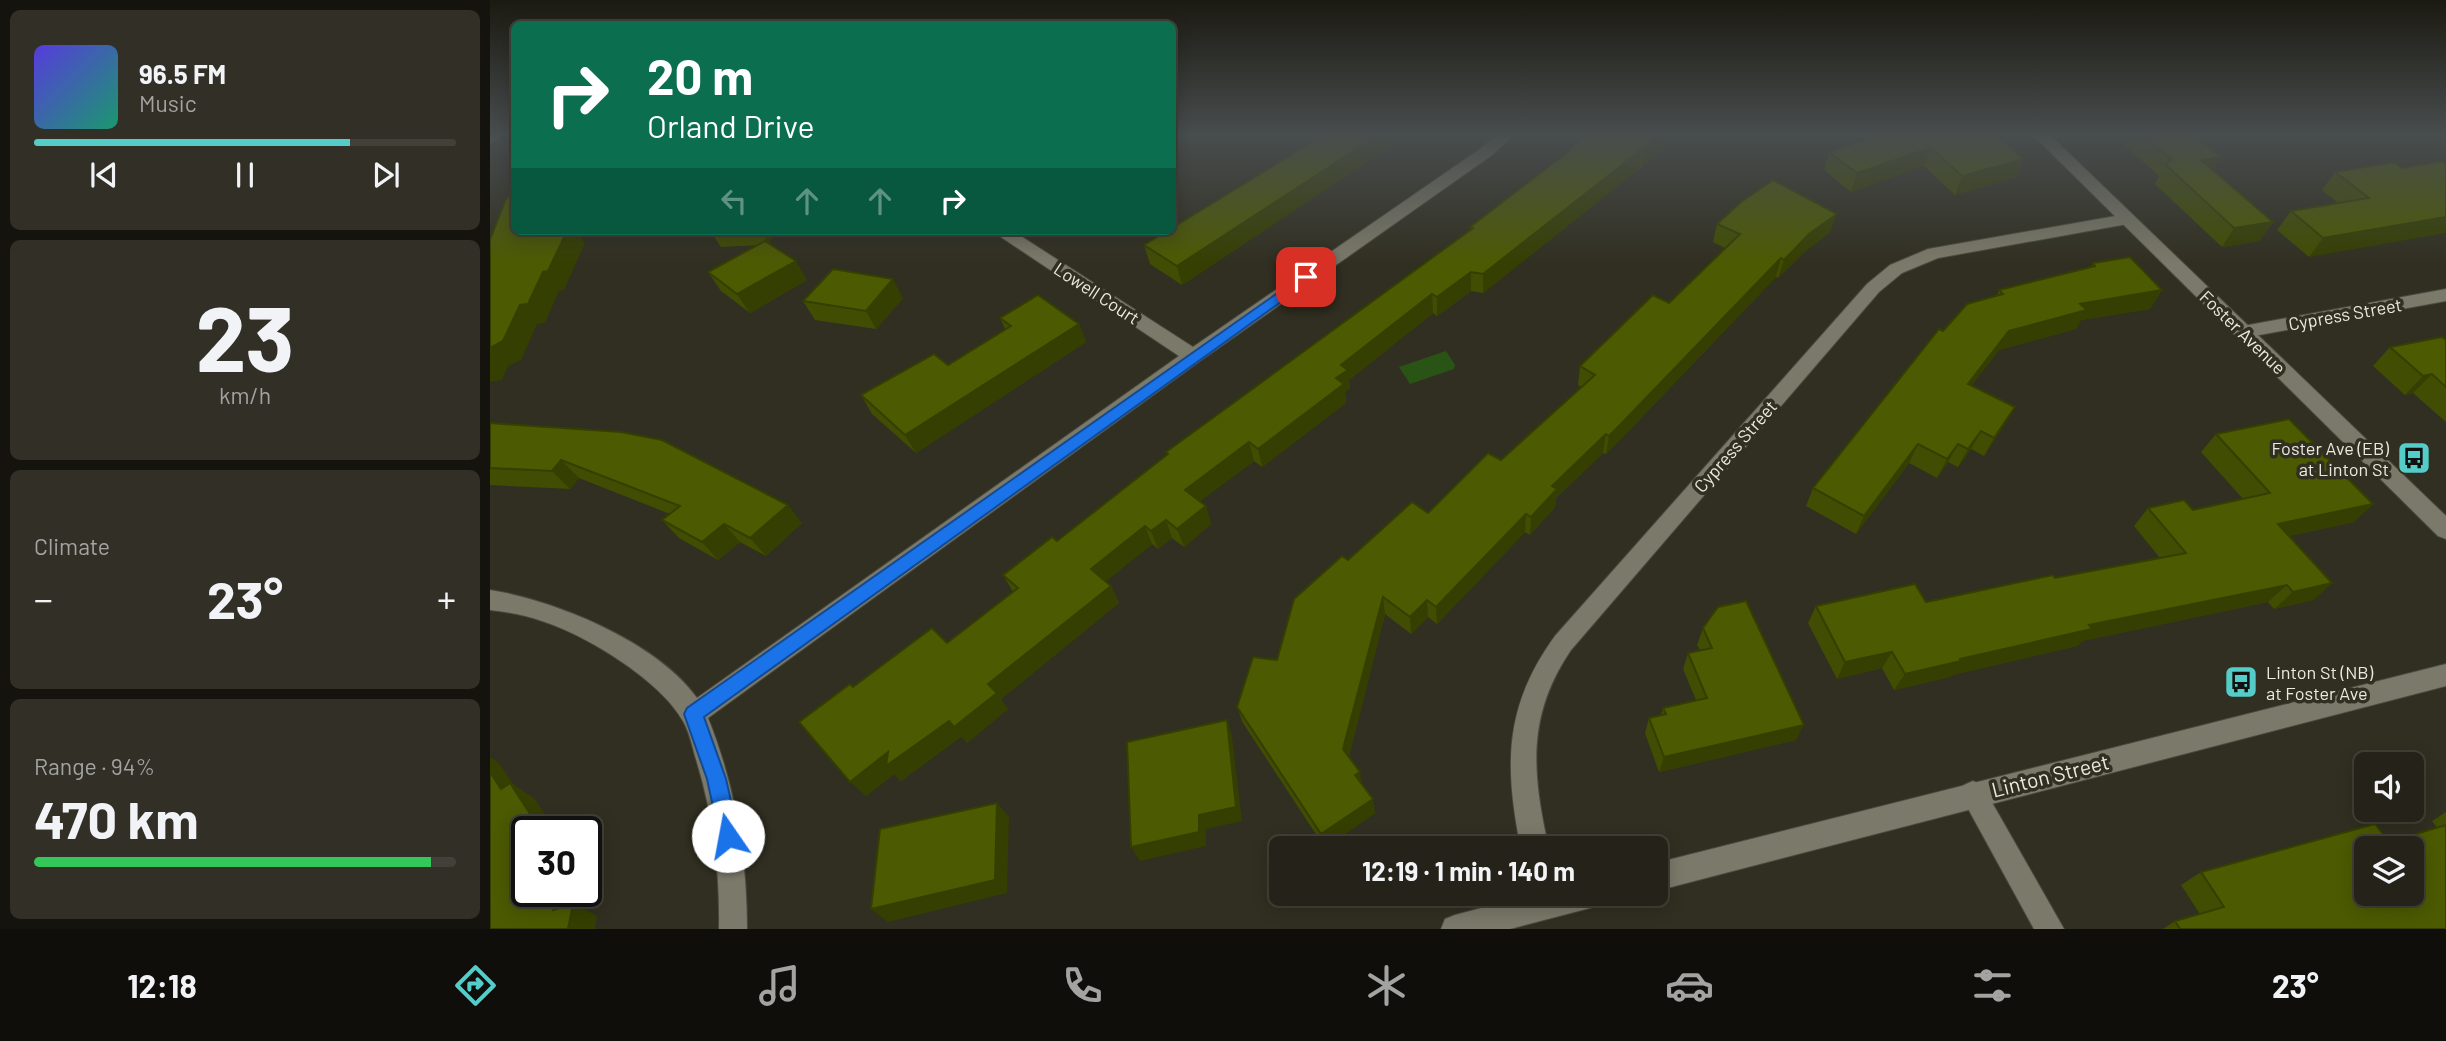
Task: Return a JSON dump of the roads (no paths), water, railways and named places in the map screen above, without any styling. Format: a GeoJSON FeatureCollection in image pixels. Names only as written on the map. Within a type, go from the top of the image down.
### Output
{"type":"FeatureCollection","features":[{"type":"Feature","properties":{"kind":"street"},"geometry":{"type":"LineString","coordinates":[[694,714],[1193,356],[1450,177]]}},
{"type":"Feature","properties":{"kind":"street","name":"Foster Avenue"},"geometry":{"type":"LineString","coordinates":[[2084,177],[2446,530]]}},
{"type":"Feature","properties":{"kind":"street","name":"Cypress Street"},"geometry":{"type":"LineString","coordinates":[[1533,836],[1526,791],[1525,750],[1528,716],[1541,676],[1563,643],[1873,288],[1896,269],[1934,253],[2127,219]]}},
{"type":"Feature","properties":{"kind":"street","name":"Lowell Court"},"geometry":{"type":"LineString","coordinates":[[1007,235],[1193,356]]}},
{"type":"Feature","properties":{"kind":"street","name":"Cypress Street"},"geometry":{"type":"LineString","coordinates":[[2243,332],[2446,295]]}},
{"type":"Feature","properties":{"kind":"street"},"geometry":{"type":"LineString","coordinates":[[490,600],[552,614],[592,632],[666,683],[694,714],[716,779],[728,836],[734,904],[733,929]]}},
{"type":"Feature","properties":{"kind":"street","name":"Linton Street"},"geometry":{"type":"LineString","coordinates":[[1668,874],[2446,675]]}},
{"type":"Feature","properties":{"kind":"street"},"geometry":{"type":"LineString","coordinates":[[1973,794],[2050,929]]}},
{"type":"Feature","properties":{"kind":"street"},"geometry":{"type":"LineString","coordinates":[[1455,929],[1529,906]]}},
{"type":"Feature","properties":{"kind":"place","name":"Foster Ave (EB) at Linton St"},"geometry":{"type":"Point","coordinates":[2414,458]}},
{"type":"Feature","properties":{"kind":"place","name":"Linton St (NB) at Foster Ave"},"geometry":{"type":"Point","coordinates":[2241,682]}}]}
